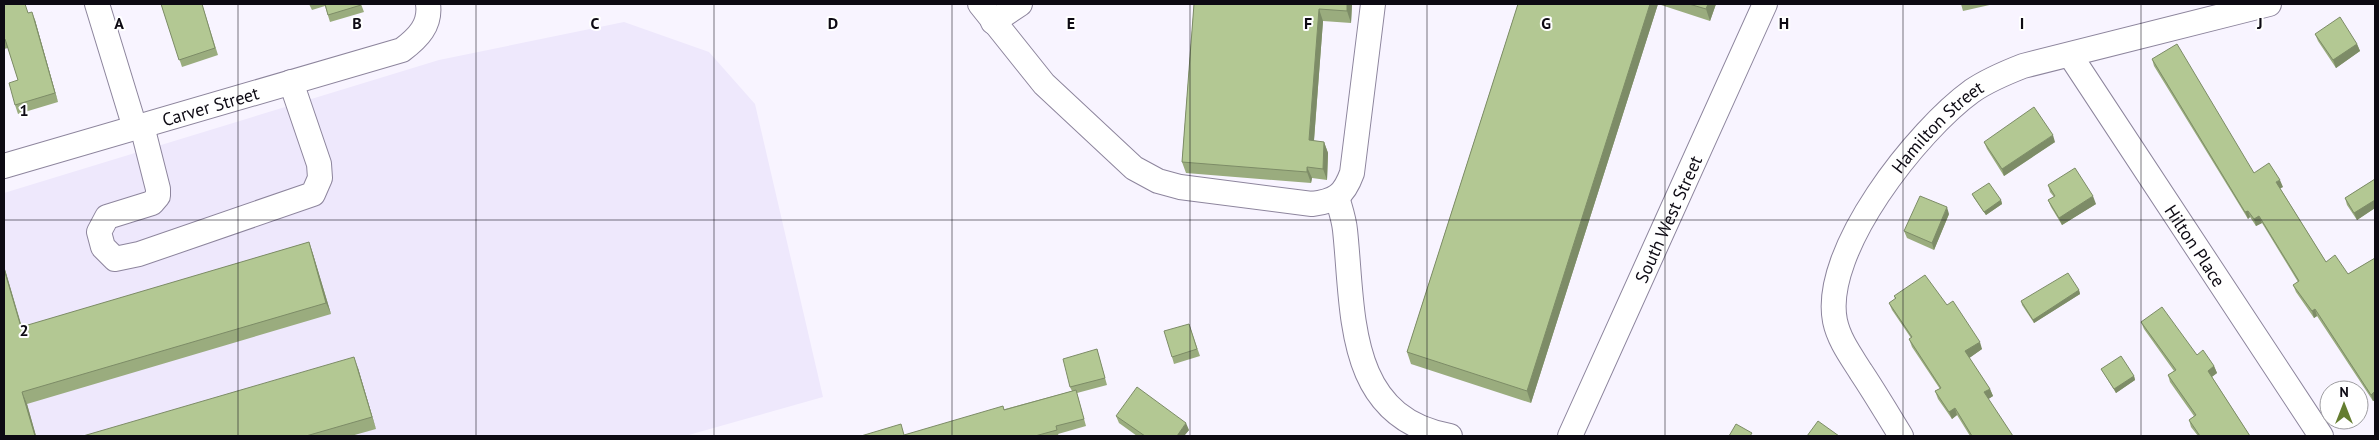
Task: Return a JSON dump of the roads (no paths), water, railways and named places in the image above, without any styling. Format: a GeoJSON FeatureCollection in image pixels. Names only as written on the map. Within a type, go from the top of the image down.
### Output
{"type":"FeatureCollection","features":[{"type":"Feature","properties":{"kind":"street"},"geometry":{"type":"LineString","coordinates":[[97,4],[158,189],[158,196],[152,203],[107,217],[99,232],[103,247],[116,259],[139,254],[312,194],[320,178],[319,164],[291,82]]}},
{"type":"Feature","properties":{"kind":"street","name":"Carver Street"},"geometry":{"type":"LineString","coordinates":[[4,166],[402,50],[416,40],[425,27],[429,10],[428,4]]}},
{"type":"Feature","properties":{"kind":"street"},"geometry":{"type":"LineString","coordinates":[[1020,4],[987,13],[1044,84],[1134,168],[1158,181],[1180,187],[1312,204],[1327,202],[1337,197],[1346,188],[1352,173],[1373,4]]}},
{"type":"Feature","properties":{"kind":"street","name":"South West Street"},"geometry":{"type":"LineString","coordinates":[[1570,436],[1765,4]]}},
{"type":"Feature","properties":{"kind":"street","name":"Hamilton Street"},"geometry":{"type":"LineString","coordinates":[[1902,436],[1842,340],[1835,321],[1834,301],[1838,275],[1846,250],[1861,221],[1907,156],[1940,117],[1972,91],[1991,79],[2023,66],[2269,4]]}},
{"type":"Feature","properties":{"kind":"street","name":"Hilton Place"},"geometry":{"type":"LineString","coordinates":[[2070,54],[2321,436]]}},
{"type":"Feature","properties":{"kind":"street"},"geometry":{"type":"LineString","coordinates":[[1337,197],[1345,228],[1349,293],[1356,335],[1375,391],[1394,412],[1411,424],[1433,433],[1450,436]]}}]}
